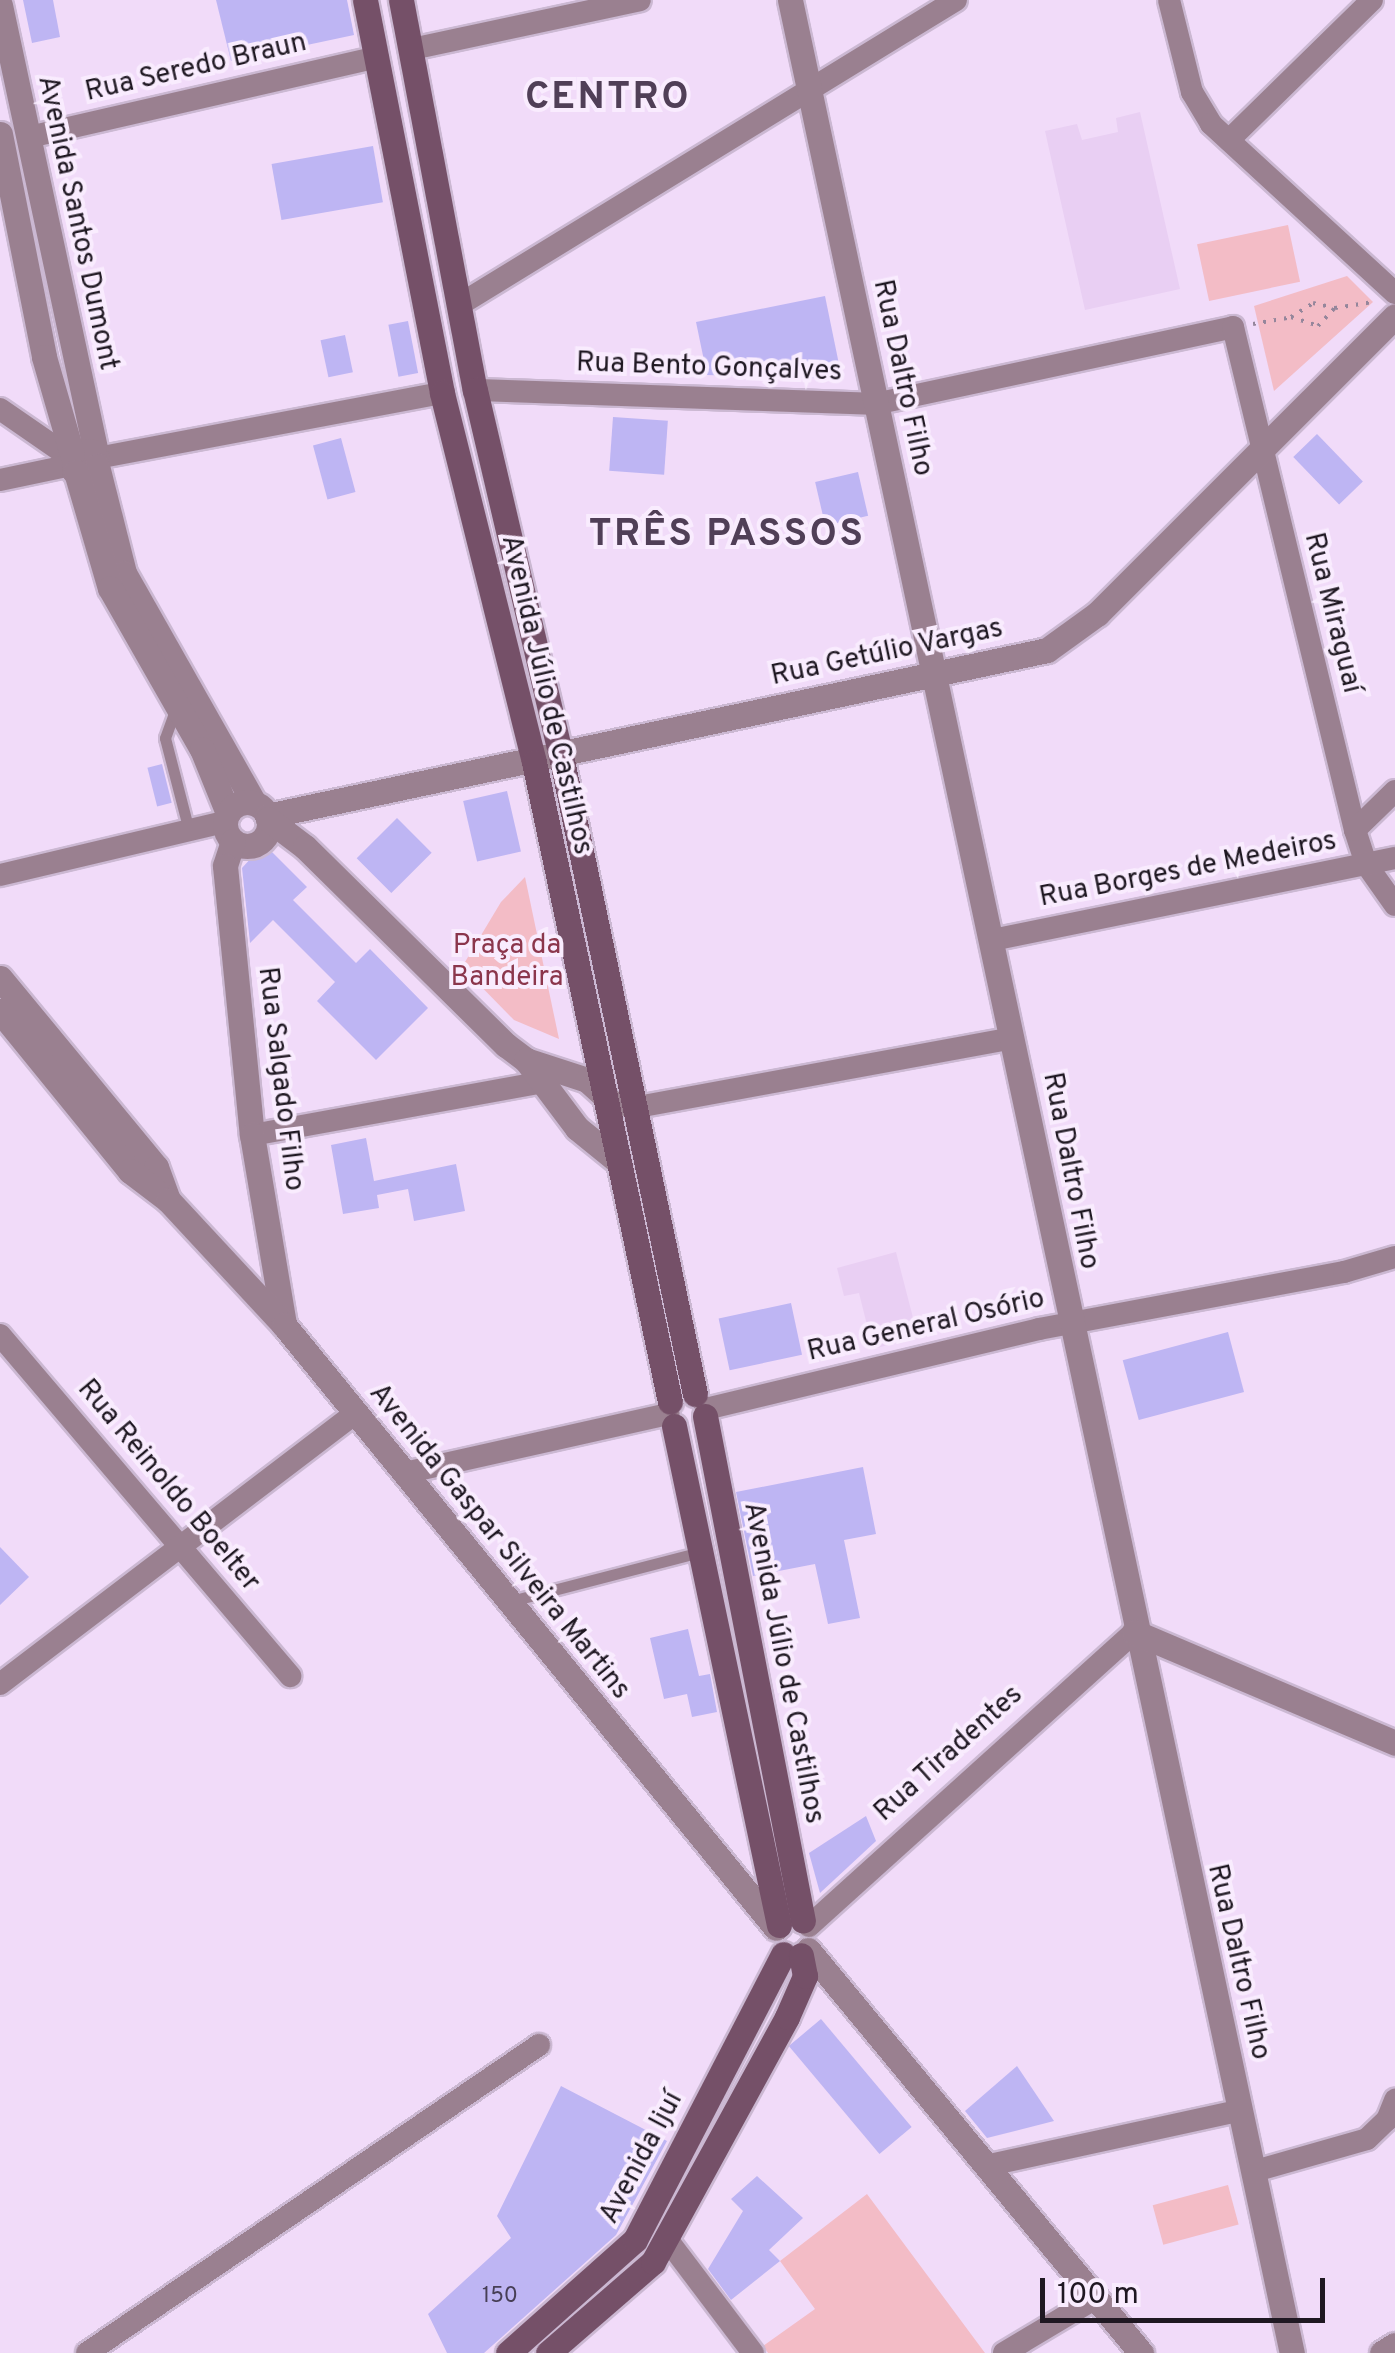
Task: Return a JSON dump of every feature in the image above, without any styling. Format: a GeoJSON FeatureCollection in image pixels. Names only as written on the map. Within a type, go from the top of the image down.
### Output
{"type":"FeatureCollection","features":[{"type":"Feature","properties":{"kind":"main road","name":"Avenida Júlio de Castilhos"},"geometry":{"type":"LineString","coordinates":[[365,0],[442,393],[534,762],[614,1158],[686,1410],[730,1546],[794,1937]]}},
{"type":"Feature","properties":{"kind":"main road","name":"Avenida Júlio de Castilhos"},"geometry":{"type":"LineString","coordinates":[[401,0],[475,390],[561,756],[632,1108],[686,1410],[701,1552],[794,1937]]}},
{"type":"Feature","properties":{"kind":"main road"},"geometry":{"type":"LineString","coordinates":[[377,58],[412,49]]}},
{"type":"Feature","properties":{"kind":"main road"},"geometry":{"type":"LineString","coordinates":[[442,393],[475,390]]}},
{"type":"Feature","properties":{"kind":"main road"},"geometry":{"type":"LineString","coordinates":[[701,1552],[730,1546]]}},
{"type":"Feature","properties":{"kind":"main road","name":"Avenida Ijuí"},"geometry":{"type":"LineString","coordinates":[[508,2353],[610,2284],[653,2262],[803,1982],[794,1937]]}},
{"type":"Feature","properties":{"kind":"main road","name":"Avenida Ijuí"},"geometry":{"type":"LineString","coordinates":[[548,2353],[610,2284],[794,1937]]}},
{"type":"Feature","properties":{"kind":"street"},"geometry":{"type":"LineString","coordinates":[[412,49],[640,0]]}},
{"type":"Feature","properties":{"kind":"street","name":"Rua Daltro Filho"},"geometry":{"type":"LineString","coordinates":[[790,0],[875,404],[937,670],[1134,1632],[1255,2170],[1292,2353]]}},
{"type":"Feature","properties":{"kind":"street"},"geometry":{"type":"LineString","coordinates":[[459,305],[810,85],[956,0]]}},
{"type":"Feature","properties":{"kind":"street"},"geometry":{"type":"LineString","coordinates":[[1169,0],[1192,92],[1228,140],[1391,303]]}},
{"type":"Feature","properties":{"kind":"street"},"geometry":{"type":"LineString","coordinates":[[1228,140],[1372,0]]}},
{"type":"Feature","properties":{"kind":"street","name":"Avenida Santos Dumont"},"geometry":{"type":"LineString","coordinates":[[0,5],[29,137],[83,461],[110,588],[177,705],[229,825]]}},
{"type":"Feature","properties":{"kind":"street","name":"Rua Seredo Braun"},"geometry":{"type":"LineString","coordinates":[[29,137],[377,58]]}},
{"type":"Feature","properties":{"kind":"street","name":"Avenida Santos Dumont"},"geometry":{"type":"LineString","coordinates":[[0,134],[44,358],[124,573],[263,813],[305,847],[532,1072],[560,1068],[632,1108]]}},
{"type":"Feature","properties":{"kind":"street","name":"Rua Getúlio Vargas"},"geometry":{"type":"LineString","coordinates":[[263,813],[534,762],[937,670],[1047,650],[1072,636],[1260,451],[1391,303]]}},
{"type":"Feature","properties":{"kind":"street","name":"Rua Bento Gonçalves"},"geometry":{"type":"LineString","coordinates":[[475,390],[875,404],[1233,327]]}},
{"type":"Feature","properties":{"kind":"street","name":"Rua Miraguaí"},"geometry":{"type":"LineString","coordinates":[[1233,327],[1260,451],[1356,830],[1366,864],[1395,905]]}},
{"type":"Feature","properties":{"kind":"street"},"geometry":{"type":"LineString","coordinates":[[0,480],[442,393]]}},
{"type":"Feature","properties":{"kind":"street"},"geometry":{"type":"LineString","coordinates":[[0,409],[83,461]]}},
{"type":"Feature","properties":{"kind":"street"},"geometry":{"type":"LineString","coordinates":[[1356,830],[1395,790]]}},
{"type":"Feature","properties":{"kind":"street"},"geometry":{"type":"LineString","coordinates":[[0,876],[229,825],[263,813],[258,842],[229,825]]}},
{"type":"Feature","properties":{"kind":"street","name":"Rua Salgado Filho"},"geometry":{"type":"LineString","coordinates":[[229,825],[225,866],[252,1135],[284,1325]]}},
{"type":"Feature","properties":{"kind":"street","name":"Rua Borges de Medeiros"},"geometry":{"type":"LineString","coordinates":[[992,940],[1395,858]]}},
{"type":"Feature","properties":{"kind":"street","name":"Avenida Gaspar Silveira Martins"},"geometry":{"type":"LineString","coordinates":[[0,978],[156,1167],[168,1200]]}},
{"type":"Feature","properties":{"kind":"street","name":"Avenida Gaspar Silveira Martins"},"geometry":{"type":"LineString","coordinates":[[0,1011],[130,1171],[168,1200],[284,1325],[509,1601],[1142,2353]]}},
{"type":"Feature","properties":{"kind":"street"},"geometry":{"type":"LineString","coordinates":[[632,1108],[1013,1038]]}},
{"type":"Feature","properties":{"kind":"street"},"geometry":{"type":"LineString","coordinates":[[252,1135],[532,1072],[614,1158]]}},
{"type":"Feature","properties":{"kind":"street","name":"Rua General Osório"},"geometry":{"type":"LineString","coordinates":[[404,1473],[1070,1323],[1344,1272],[1395,1257]]}},
{"type":"Feature","properties":{"kind":"street","name":"Rua Reinoldo Boelter"},"geometry":{"type":"LineString","coordinates":[[0,1335],[290,1676]]}},
{"type":"Feature","properties":{"kind":"street"},"geometry":{"type":"LineString","coordinates":[[0,1684],[354,1414]]}},
{"type":"Feature","properties":{"kind":"street"},"geometry":{"type":"LineString","coordinates":[[1134,1632],[1395,1744]]}},
{"type":"Feature","properties":{"kind":"street","name":"Rua Tiradentes"},"geometry":{"type":"LineString","coordinates":[[794,1937],[1134,1632]]}},
{"type":"Feature","properties":{"kind":"street"},"geometry":{"type":"LineString","coordinates":[[87,2353],[539,2044]]}},
{"type":"Feature","properties":{"kind":"street"},"geometry":{"type":"LineString","coordinates":[[1255,2170],[1366,2140],[1387,2120],[1395,2100]]}},
{"type":"Feature","properties":{"kind":"street"},"geometry":{"type":"LineString","coordinates":[[985,2166],[1240,2110]]}},
{"type":"Feature","properties":{"kind":"street"},"geometry":{"type":"LineString","coordinates":[[666,2238],[754,2353]]}},
{"type":"Feature","properties":{"kind":"street"},"geometry":{"type":"LineString","coordinates":[[1004,2353],[1096,2298]]}},
{"type":"Feature","properties":{"kind":"street"},"geometry":{"type":"LineString","coordinates":[[1382,2353],[1395,2345]]}},
{"type":"Feature","properties":{"kind":"lane"},"geometry":{"type":"LineString","coordinates":[[177,705],[165,738],[189,831]]}},
{"type":"Feature","properties":{"kind":"lane"},"geometry":{"type":"LineString","coordinates":[[509,1601],[701,1552]]}},
{"type":"Feature","properties":{"kind":"path"},"geometry":{"type":"LineString","coordinates":[[1233,327],[1291,317],[1313,303],[1336,308],[1391,303]]}},
{"type":"Feature","properties":{"kind":"path"},"geometry":{"type":"LineString","coordinates":[[1291,317],[1318,326],[1336,308]]}},
{"type":"Feature","properties":{"kind":"shaded area"},"geometry":{"type":"Polygon","coordinates":[[[1140,112],[1180,289],[1085,310],[1045,131],[1077,124],[1082,140],[1118,132],[1116,118],[1140,112]]]}},
{"type":"Feature","properties":{"kind":"shaded area"},"geometry":{"type":"Polygon","coordinates":[[[896,1252],[918,1337],[873,1349],[859,1293],[844,1296],[837,1268],[896,1252]]]}},
{"type":"Feature","properties":{"kind":"green space"},"geometry":{"type":"Polygon","coordinates":[[[1288,225],[1300,282],[1209,301],[1197,244],[1288,225]]]}},
{"type":"Feature","properties":{"kind":"green space"},"geometry":{"type":"Polygon","coordinates":[[[1347,276],[1373,302],[1274,391],[1254,306],[1347,276]]]}},
{"type":"Feature","properties":{"kind":"green space","name":"Praça da Bandeira"},"geometry":{"type":"Polygon","coordinates":[[[525,877],[559,1039],[514,1020],[462,967],[501,902],[525,877]]]}},
{"type":"Feature","properties":{"kind":"green space"},"geometry":{"type":"Polygon","coordinates":[[[1228,2185],[1239,2225],[1163,2245],[1153,2205],[1228,2185]]]}},
{"type":"Feature","properties":{"kind":"green space"},"geometry":{"type":"Polygon","coordinates":[[[867,2194],[985,2353],[768,2353],[763,2346],[815,2309],[780,2261],[867,2194]]]}},
{"type":"Feature","properties":{"kind":"building"},"geometry":{"type":"Polygon","coordinates":[[[23,0],[53,0],[60,37],[32,43],[23,0]]]}},
{"type":"Feature","properties":{"kind":"building"},"geometry":{"type":"Polygon","coordinates":[[[216,0],[347,0],[354,35],[231,61],[216,0]]]}},
{"type":"Feature","properties":{"kind":"building"},"geometry":{"type":"Polygon","coordinates":[[[373,146],[383,202],[281,220],[272,164],[373,146]]]}},
{"type":"Feature","properties":{"kind":"building"},"geometry":{"type":"Polygon","coordinates":[[[825,296],[842,379],[707,375],[696,322],[825,296]]]}},
{"type":"Feature","properties":{"kind":"building"},"geometry":{"type":"Polygon","coordinates":[[[408,321],[418,373],[398,377],[388,325],[408,321]]]}},
{"type":"Feature","properties":{"kind":"building"},"geometry":{"type":"Polygon","coordinates":[[[345,335],[353,372],[328,377],[321,340],[345,335]]]}},
{"type":"Feature","properties":{"kind":"building"},"geometry":{"type":"Polygon","coordinates":[[[613,417],[668,421],[664,475],[609,471],[613,417]]]}},
{"type":"Feature","properties":{"kind":"building"},"geometry":{"type":"Polygon","coordinates":[[[1317,434],[1363,481],[1339,504],[1293,457],[1317,434]]]}},
{"type":"Feature","properties":{"kind":"building"},"geometry":{"type":"Polygon","coordinates":[[[341,438],[355,492],[327,500],[313,446],[341,438]]]}},
{"type":"Feature","properties":{"kind":"building"},"geometry":{"type":"Polygon","coordinates":[[[858,472],[868,516],[825,526],[815,482],[858,472]]]}},
{"type":"Feature","properties":{"kind":"building"},"geometry":{"type":"Polygon","coordinates":[[[162,764],[172,803],[157,806],[147,768],[162,764]]]}},
{"type":"Feature","properties":{"kind":"building"},"geometry":{"type":"Polygon","coordinates":[[[507,791],[521,851],[477,862],[463,801],[507,791]]]}},
{"type":"Feature","properties":{"kind":"building"},"geometry":{"type":"Polygon","coordinates":[[[397,818],[432,853],[391,893],[357,858],[397,818]]]}},
{"type":"Feature","properties":{"kind":"building"},"geometry":{"type":"Polygon","coordinates":[[[264,844],[307,887],[293,900],[356,963],[370,949],[428,1008],[376,1060],[317,1001],[335,982],[273,920],[250,943],[242,868],[264,844]]]}},
{"type":"Feature","properties":{"kind":"building"},"geometry":{"type":"Polygon","coordinates":[[[366,1138],[374,1181],[456,1164],[465,1211],[414,1221],[408,1189],[377,1195],[379,1208],[343,1214],[331,1145],[366,1138]]]}},
{"type":"Feature","properties":{"kind":"building"},"geometry":{"type":"Polygon","coordinates":[[[791,1303],[802,1355],[730,1370],[719,1318],[791,1303]]]}},
{"type":"Feature","properties":{"kind":"building"},"geometry":{"type":"Polygon","coordinates":[[[1228,1332],[1244,1392],[1139,1420],[1123,1360],[1228,1332]]]}},
{"type":"Feature","properties":{"kind":"building"},"geometry":{"type":"Polygon","coordinates":[[[863,1467],[876,1534],[844,1540],[860,1618],[828,1624],[815,1564],[753,1576],[736,1492],[863,1467]]]}},
{"type":"Feature","properties":{"kind":"building"},"geometry":{"type":"Polygon","coordinates":[[[0,1547],[29,1577],[0,1605],[0,1547]]]}},
{"type":"Feature","properties":{"kind":"building"},"geometry":{"type":"Polygon","coordinates":[[[688,1629],[699,1676],[710,1674],[717,1712],[692,1717],[687,1694],[664,1699],[650,1638],[688,1629]]]}},
{"type":"Feature","properties":{"kind":"building"},"geometry":{"type":"Polygon","coordinates":[[[866,1816],[876,1841],[820,1893],[809,1853],[866,1816]]]}},
{"type":"Feature","properties":{"kind":"building"},"geometry":{"type":"Polygon","coordinates":[[[821,2019],[912,2127],[879,2154],[789,2046],[821,2019]]]}},
{"type":"Feature","properties":{"kind":"building"},"geometry":{"type":"Polygon","coordinates":[[[1017,2066],[1054,2121],[987,2138],[965,2111],[1017,2066]]]}},
{"type":"Feature","properties":{"kind":"building"},"geometry":{"type":"Polygon","coordinates":[[[561,2086],[667,2141],[616,2235],[484,2353],[447,2353],[428,2314],[511,2238],[497,2216],[561,2086]]]}},
{"type":"Feature","properties":{"kind":"building"},"geometry":{"type":"Polygon","coordinates":[[[757,2176],[803,2218],[769,2250],[780,2261],[731,2300],[708,2269],[743,2211],[731,2199],[757,2176]]]}},
{"type":"Feature","properties":{"kind":"district","name":"CENTRO"},"geometry":{"type":"Point","coordinates":[608,99]}},
{"type":"Feature","properties":{"kind":"district","name":"TRÊS PASSOS"},"geometry":{"type":"Point","coordinates":[727,536]}}]}
